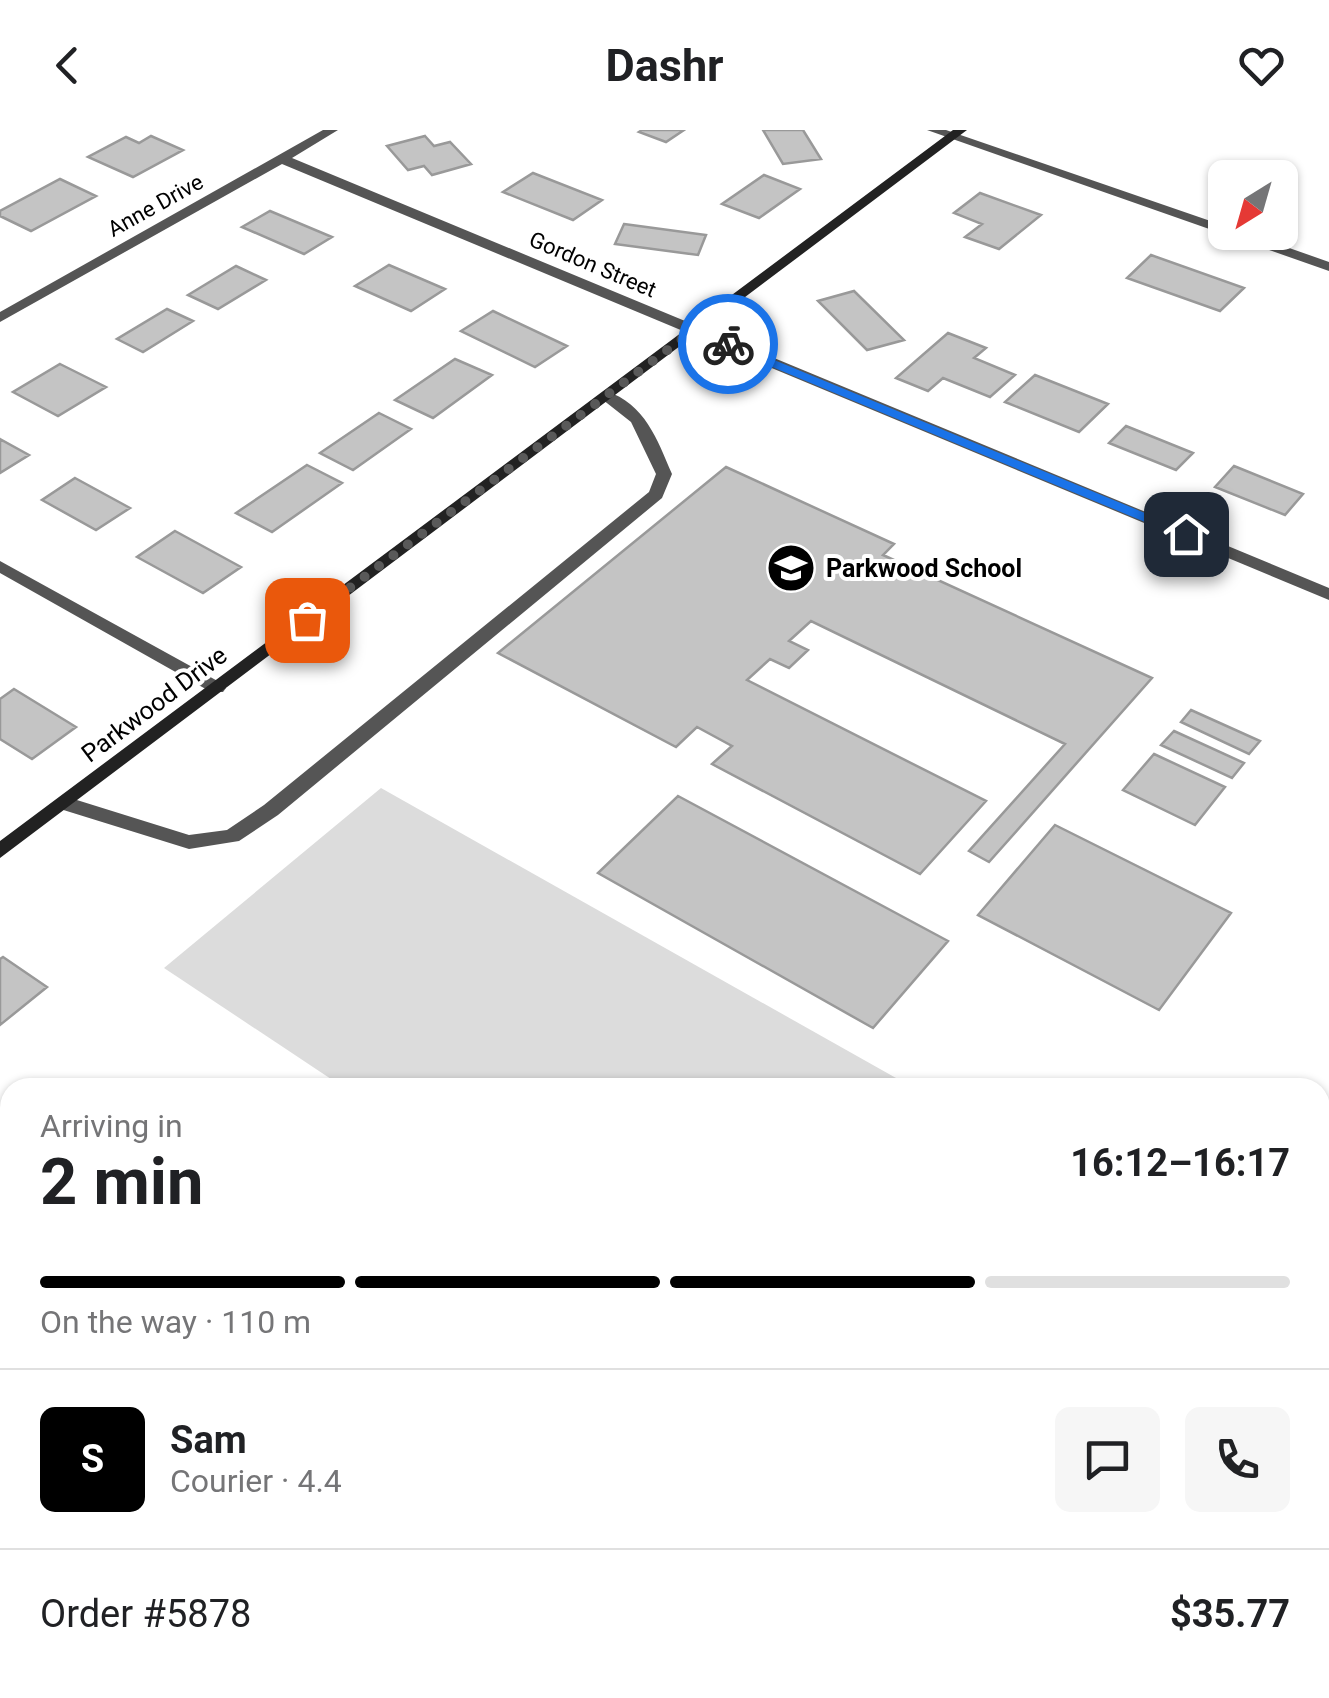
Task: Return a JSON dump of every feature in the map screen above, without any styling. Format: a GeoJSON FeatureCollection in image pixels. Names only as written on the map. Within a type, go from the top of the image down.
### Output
{"type":"FeatureCollection","features":[{"type":"Feature","properties":{"kind":"street","name":"Anne Drive"},"geometry":{"type":"LineString","coordinates":[[0,318],[332,130]]}},
{"type":"Feature","properties":{"kind":"street"},"geometry":{"type":"LineString","coordinates":[[932,130],[957,133],[1208,225]]}},
{"type":"Feature","properties":{"kind":"street","name":"Parkwood Drive"},"geometry":{"type":"LineString","coordinates":[[0,851],[957,133]]}},
{"type":"Feature","properties":{"kind":"street","name":"Gordon Street"},"geometry":{"type":"LineString","coordinates":[[283,159],[1329,594]]}},
{"type":"Feature","properties":{"kind":"street"},"geometry":{"type":"LineString","coordinates":[[1279,250],[1329,267]]}},
{"type":"Feature","properties":{"kind":"street"},"geometry":{"type":"LineString","coordinates":[[64,803],[189,842],[232,836],[271,810],[656,494],[664,474],[641,422],[629,406],[606,396]]}},
{"type":"Feature","properties":{"kind":"street"},"geometry":{"type":"LineString","coordinates":[[0,566],[217,688]]}},
{"type":"Feature","properties":{"kind":"shaded area"},"geometry":{"type":"Polygon","coordinates":[[[381,788],[896,1078],[329,1078],[164,968],[381,788]]]}},
{"type":"Feature","properties":{"kind":"building"},"geometry":{"type":"Polygon","coordinates":[[[684,130],[666,142],[639,132],[684,130]]]}},
{"type":"Feature","properties":{"kind":"building"},"geometry":{"type":"Polygon","coordinates":[[[763,130],[803,130],[821,159],[783,164],[763,130]]]}},
{"type":"Feature","properties":{"kind":"building"},"geometry":{"type":"Polygon","coordinates":[[[151,136],[183,150],[133,177],[88,157],[126,137],[139,143],[151,136]]]}},
{"type":"Feature","properties":{"kind":"building"},"geometry":{"type":"Polygon","coordinates":[[[425,136],[434,146],[450,142],[471,164],[432,175],[424,166],[408,170],[387,146],[425,136]]]}},
{"type":"Feature","properties":{"kind":"building"},"geometry":{"type":"Polygon","coordinates":[[[533,173],[602,200],[573,220],[503,192],[533,173]]]}},
{"type":"Feature","properties":{"kind":"building"},"geometry":{"type":"Polygon","coordinates":[[[764,175],[800,189],[759,218],[722,204],[764,175]]]}},
{"type":"Feature","properties":{"kind":"building"},"geometry":{"type":"Polygon","coordinates":[[[60,179],[96,196],[31,231],[0,216],[0,211],[60,179]]]}},
{"type":"Feature","properties":{"kind":"building"},"geometry":{"type":"Polygon","coordinates":[[[980,193],[1041,215],[999,249],[965,237],[982,224],[954,213],[980,193]]]}},
{"type":"Feature","properties":{"kind":"building"},"geometry":{"type":"Polygon","coordinates":[[[270,211],[332,237],[304,254],[242,227],[270,211]]]}},
{"type":"Feature","properties":{"kind":"building"},"geometry":{"type":"Polygon","coordinates":[[[624,224],[706,235],[698,255],[615,244],[624,224]]]}},
{"type":"Feature","properties":{"kind":"building"},"geometry":{"type":"Polygon","coordinates":[[[1151,255],[1244,288],[1220,311],[1127,278],[1151,255]]]}},
{"type":"Feature","properties":{"kind":"building"},"geometry":{"type":"Polygon","coordinates":[[[389,265],[445,289],[411,311],[355,286],[389,265]]]}},
{"type":"Feature","properties":{"kind":"building"},"geometry":{"type":"Polygon","coordinates":[[[236,266],[266,280],[218,309],[188,295],[236,266]]]}},
{"type":"Feature","properties":{"kind":"building"},"geometry":{"type":"Polygon","coordinates":[[[854,291],[904,340],[867,350],[818,301],[854,291]]]}},
{"type":"Feature","properties":{"kind":"building"},"geometry":{"type":"Polygon","coordinates":[[[167,309],[193,321],[143,352],[117,339],[167,309]]]}},
{"type":"Feature","properties":{"kind":"building"},"geometry":{"type":"Polygon","coordinates":[[[493,311],[567,346],[535,367],[461,331],[493,311]]]}},
{"type":"Feature","properties":{"kind":"building"},"geometry":{"type":"Polygon","coordinates":[[[948,333],[986,348],[974,358],[1015,375],[990,397],[943,378],[928,391],[896,378],[948,333]]]}},
{"type":"Feature","properties":{"kind":"building"},"geometry":{"type":"Polygon","coordinates":[[[455,359],[492,375],[433,418],[395,400],[455,359]]]}},
{"type":"Feature","properties":{"kind":"building"},"geometry":{"type":"Polygon","coordinates":[[[60,364],[106,387],[58,416],[13,392],[60,364]]]}},
{"type":"Feature","properties":{"kind":"building"},"geometry":{"type":"Polygon","coordinates":[[[1035,375],[1108,404],[1079,432],[1005,402],[1035,375]]]}},
{"type":"Feature","properties":{"kind":"building"},"geometry":{"type":"Polygon","coordinates":[[[379,413],[411,429],[353,470],[320,453],[379,413]]]}},
{"type":"Feature","properties":{"kind":"building"},"geometry":{"type":"Polygon","coordinates":[[[1126,426],[1193,453],[1176,470],[1109,443],[1126,426]]]}},
{"type":"Feature","properties":{"kind":"building"},"geometry":{"type":"Polygon","coordinates":[[[0,439],[29,455],[0,473],[0,439]]]}},
{"type":"Feature","properties":{"kind":"building"},"geometry":{"type":"Polygon","coordinates":[[[307,465],[342,483],[272,532],[236,513],[307,465]]]}},
{"type":"Feature","properties":{"kind":"building"},"geometry":{"type":"Polygon","coordinates":[[[1234,466],[1303,494],[1285,515],[1215,487],[1234,466]]]}},
{"type":"Feature","properties":{"kind":"building"},"geometry":{"type":"Polygon","coordinates":[[[726,467],[894,544],[883,555],[1152,678],[989,862],[969,851],[1065,744],[811,621],[789,641],[808,650],[789,668],[770,659],[747,680],[986,801],[920,874],[712,764],[732,746],[697,727],[676,747],[498,653],[726,467]]]}},
{"type":"Feature","properties":{"kind":"building"},"geometry":{"type":"Polygon","coordinates":[[[75,478],[130,508],[96,530],[42,500],[75,478]]]}},
{"type":"Feature","properties":{"kind":"building"},"geometry":{"type":"Polygon","coordinates":[[[175,531],[241,567],[203,593],[137,557],[175,531]]]}},
{"type":"Feature","properties":{"kind":"building"},"geometry":{"type":"Polygon","coordinates":[[[14,689],[76,727],[32,759],[0,739],[0,699],[14,689]]]}},
{"type":"Feature","properties":{"kind":"building"},"geometry":{"type":"Polygon","coordinates":[[[1191,710],[1260,741],[1249,754],[1181,722],[1191,710]]]}},
{"type":"Feature","properties":{"kind":"building"},"geometry":{"type":"Polygon","coordinates":[[[1174,731],[1244,763],[1232,778],[1161,745],[1174,731]]]}},
{"type":"Feature","properties":{"kind":"building"},"geometry":{"type":"Polygon","coordinates":[[[1154,754],[1225,787],[1195,825],[1123,790],[1154,754]]]}},
{"type":"Feature","properties":{"kind":"building"},"geometry":{"type":"Polygon","coordinates":[[[678,796],[948,941],[873,1028],[598,873],[678,796]]]}},
{"type":"Feature","properties":{"kind":"building"},"geometry":{"type":"Polygon","coordinates":[[[1055,825],[1231,913],[1159,1010],[978,915],[1055,825]]]}},
{"type":"Feature","properties":{"kind":"building"},"geometry":{"type":"Polygon","coordinates":[[[3,957],[47,987],[0,1025],[0,959],[3,957]]]}},
{"type":"Feature","properties":{"kind":"way so far"},"geometry":{"type":"LineString","coordinates":[[307,620],[694,330],[728,344]]}},
{"type":"Feature","properties":{"kind":"place","name":"Parkwood School"},"geometry":{"type":"Point","coordinates":[791,568]}},
{"type":"Feature","properties":{"kind":"route"},"geometry":{"type":"LineString","coordinates":[[728,344],[1186,534]]}}]}
